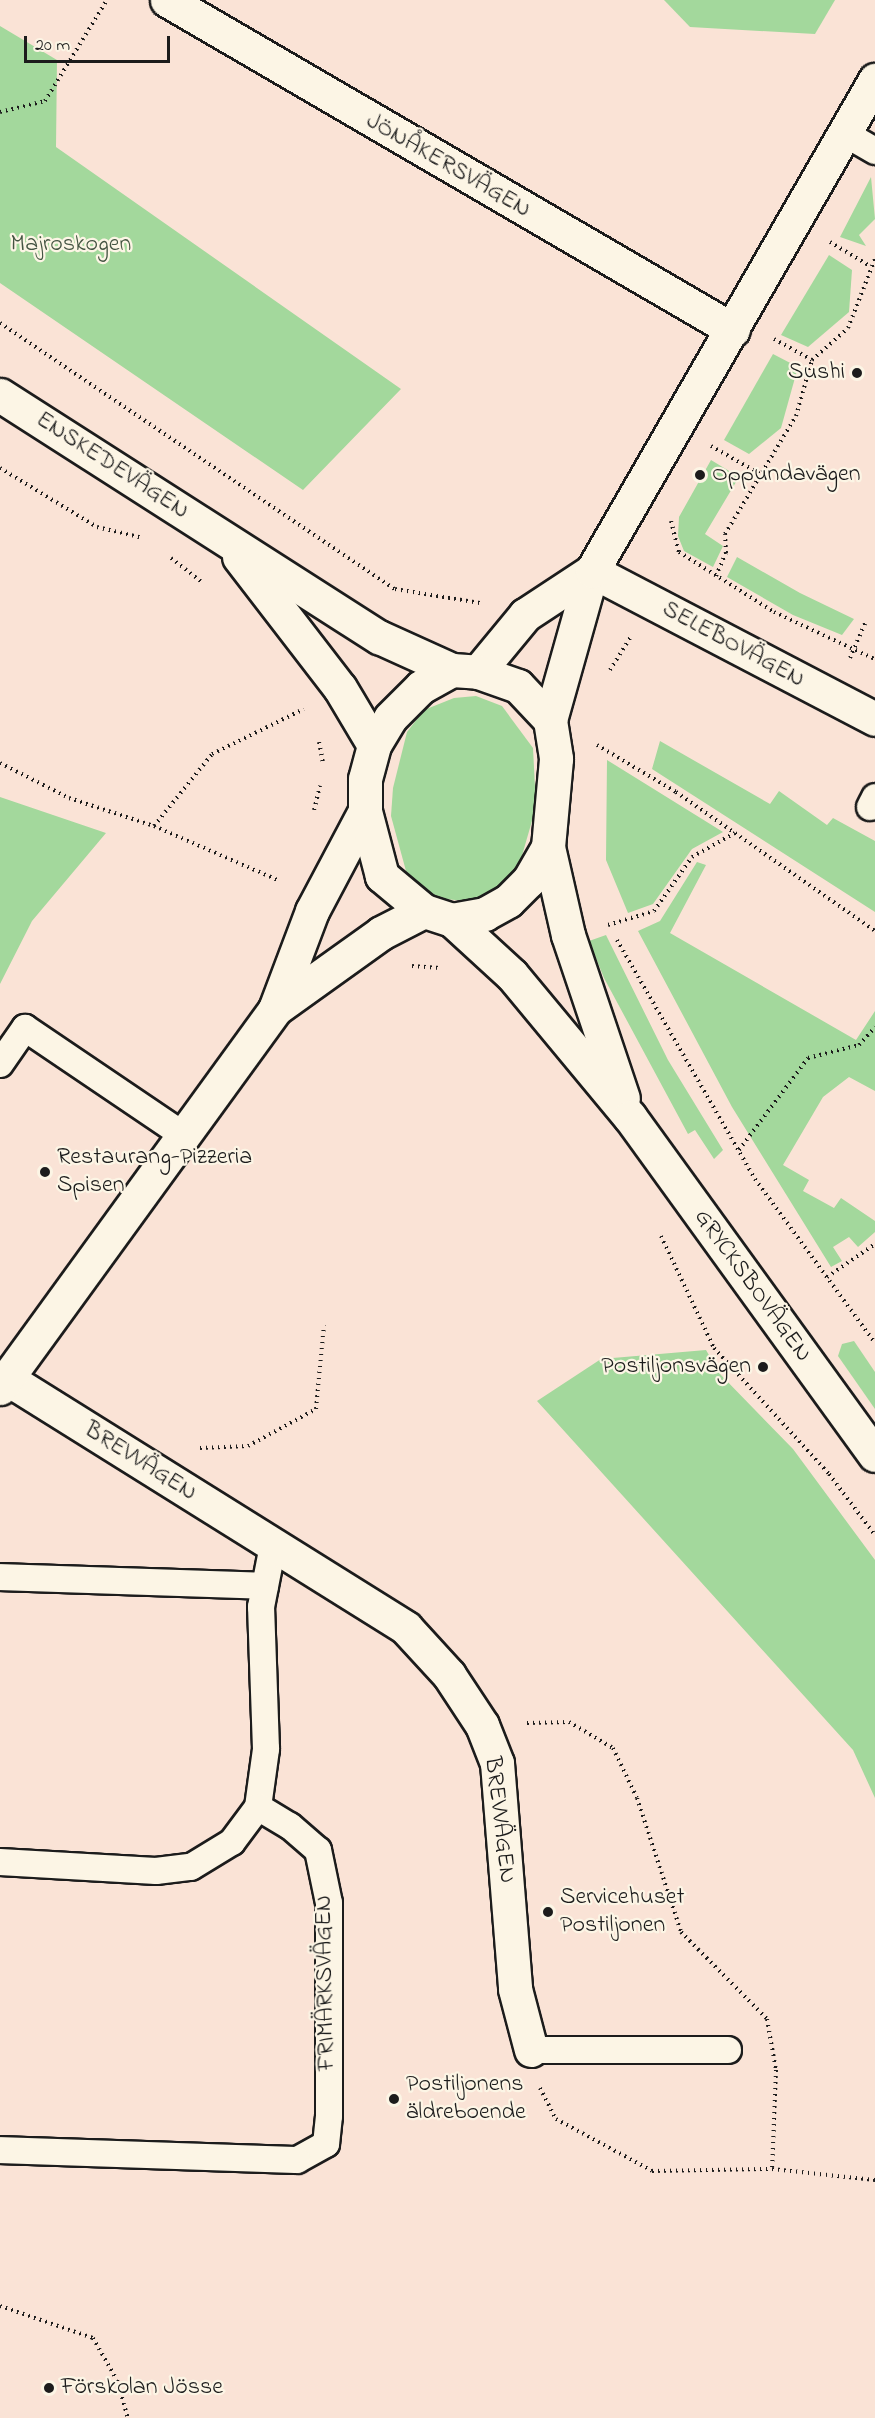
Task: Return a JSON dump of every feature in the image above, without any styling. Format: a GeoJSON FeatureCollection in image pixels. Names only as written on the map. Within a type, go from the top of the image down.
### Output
{"type":"FeatureCollection","features":[{"type":"Feature","properties":{"kind":"street","name":"JÖNÅKERSVÄGEN"},"geometry":{"type":"LineString","coordinates":[[167,0],[733,330]]}},
{"type":"Feature","properties":{"kind":"street"},"geometry":{"type":"LineString","coordinates":[[275,1009],[381,933],[438,916],[485,914],[508,901],[528,881],[548,847],[556,759],[550,720],[591,571],[733,330],[875,80]]}},
{"type":"Feature","properties":{"kind":"street","name":"ENSKEDEVÄGEN"},"geometry":{"type":"LineString","coordinates":[[0,395],[379,637],[465,671],[518,686],[550,720]]}},
{"type":"Feature","properties":{"kind":"street","name":"ENSKEDEVÄGEN"},"geometry":{"type":"LineString","coordinates":[[224,537],[340,688],[374,745]]}},
{"type":"Feature","properties":{"kind":"street"},"geometry":{"type":"LineString","coordinates":[[438,916],[382,876],[365,811],[365,779],[374,745],[390,718],[421,687],[465,671],[525,615],[591,571]]}},
{"type":"Feature","properties":{"kind":"street","name":"SELEBOVÄGEN"},"geometry":{"type":"LineString","coordinates":[[591,571],[875,719]]}},
{"type":"Feature","properties":{"kind":"street"},"geometry":{"type":"LineString","coordinates":[[4,1383],[180,1133],[275,1009],[312,911],[365,811]]}},
{"type":"Feature","properties":{"kind":"street","name":"GRYCKSBOVÄGEN"},"geometry":{"type":"LineString","coordinates":[[548,847],[568,935],[630,1117]]}},
{"type":"Feature","properties":{"kind":"street","name":"GRYCKSBOVÄGEN"},"geometry":{"type":"LineString","coordinates":[[438,916],[512,975],[630,1117],[875,1455]]}},
{"type":"Feature","properties":{"kind":"street","name":"BREVVÄGEN"},"geometry":{"type":"LineString","coordinates":[[4,1383],[137,1460],[406,1628],[449,1675],[482,1725],[497,1763],[515,1989],[531,2050]]}},
{"type":"Feature","properties":{"kind":"lane"},"geometry":{"type":"LineString","coordinates":[[844,134],[875,151]]}},
{"type":"Feature","properties":{"kind":"lane"},"geometry":{"type":"LineString","coordinates":[[0,1065],[26,1028],[180,1133]]}},
{"type":"Feature","properties":{"kind":"lane"},"geometry":{"type":"LineString","coordinates":[[0,1862],[156,1871],[191,1867],[232,1842],[258,1807],[266,1749],[261,1691],[265,1586],[273,1545]]}},
{"type":"Feature","properties":{"kind":"lane"},"geometry":{"type":"LineString","coordinates":[[0,1577],[265,1586]]}},
{"type":"Feature","properties":{"kind":"lane","name":"FRIMÄRKSVÄGEN"},"geometry":{"type":"LineString","coordinates":[[0,2150],[297,2160],[326,2144],[327,1893],[318,1850],[258,1807]]}},
{"type":"Feature","properties":{"kind":"lane"},"geometry":{"type":"LineString","coordinates":[[531,2050],[728,2050]]}},
{"type":"Feature","properties":{"kind":"path"},"geometry":{"type":"LineString","coordinates":[[0,112],[45,101],[107,0]]}},
{"type":"Feature","properties":{"kind":"path"},"geometry":{"type":"LineString","coordinates":[[823,251],[835,231]]}},
{"type":"Feature","properties":{"kind":"path"},"geometry":{"type":"LineString","coordinates":[[829,241],[870,266]]}},
{"type":"Feature","properties":{"kind":"path"},"geometry":{"type":"LineString","coordinates":[[716,576],[726,553],[725,534],[795,416],[812,360],[848,328],[870,266],[875,259]]}},
{"type":"Feature","properties":{"kind":"path"},"geometry":{"type":"LineString","coordinates":[[0,322],[395,589]]}},
{"type":"Feature","properties":{"kind":"path"},"geometry":{"type":"LineString","coordinates":[[768,348],[779,328]]}},
{"type":"Feature","properties":{"kind":"path"},"geometry":{"type":"LineString","coordinates":[[780,343],[812,360]]}},
{"type":"Feature","properties":{"kind":"path"},"geometry":{"type":"LineString","coordinates":[[706,456],[717,436]]}},
{"type":"Feature","properties":{"kind":"path"},"geometry":{"type":"LineString","coordinates":[[711,446],[760,474]]}},
{"type":"Feature","properties":{"kind":"path"},"geometry":{"type":"LineString","coordinates":[[0,468],[97,527],[147,540]]}},
{"type":"Feature","properties":{"kind":"path"},"geometry":{"type":"LineString","coordinates":[[675,512],[670,521],[679,552],[774,612],[875,659]]}},
{"type":"Feature","properties":{"kind":"path"},"geometry":{"type":"LineString","coordinates":[[163,552],[213,592]]}},
{"type":"Feature","properties":{"kind":"path"},"geometry":{"type":"LineString","coordinates":[[606,676],[637,627]]}},
{"type":"Feature","properties":{"kind":"path"},"geometry":{"type":"LineString","coordinates":[[154,826],[212,754],[305,708],[299,699]]}},
{"type":"Feature","properties":{"kind":"path"},"geometry":{"type":"LineString","coordinates":[[589,740],[735,833],[875,931]]}},
{"type":"Feature","properties":{"kind":"path"},"geometry":{"type":"LineString","coordinates":[[0,763],[69,798],[154,826],[283,882]]}},
{"type":"Feature","properties":{"kind":"path"},"geometry":{"type":"LineString","coordinates":[[608,925],[654,911],[692,857],[735,833]]}},
{"type":"Feature","properties":{"kind":"path"},"geometry":{"type":"LineString","coordinates":[[650,996],[739,1150],[875,1343]]}},
{"type":"Feature","properties":{"kind":"path"},"geometry":{"type":"LineString","coordinates":[[739,1150],[808,1058],[859,1045],[875,1027]]}},
{"type":"Feature","properties":{"kind":"path"},"geometry":{"type":"LineString","coordinates":[[657,1231],[714,1348],[830,1474],[875,1535]]}},
{"type":"Feature","properties":{"kind":"path"},"geometry":{"type":"LineString","coordinates":[[827,1277],[875,1244]]}},
{"type":"Feature","properties":{"kind":"path"},"geometry":{"type":"LineString","coordinates":[[137,1460],[203,1447],[248,1446],[316,1409],[324,1325]]}},
{"type":"Feature","properties":{"kind":"path"},"geometry":{"type":"LineString","coordinates":[[482,1725],[570,1722],[613,1748],[637,1798],[681,1932],[767,2019],[776,2070],[772,2169]]}},
{"type":"Feature","properties":{"kind":"path"},"geometry":{"type":"LineString","coordinates":[[531,2050],[544,2102],[583,2138],[652,2171],[772,2169],[875,2180]]}},
{"type":"Feature","properties":{"kind":"path"},"geometry":{"type":"LineString","coordinates":[[0,2306],[93,2338],[117,2380],[128,2418]]}},
{"type":"Feature","properties":{"kind":"green space"},"geometry":{"type":"Polygon","coordinates":[[[664,0],[835,0],[815,34],[690,27],[664,0]]]}},
{"type":"Feature","properties":{"kind":"green space","name":"Majroskogen"},"geometry":{"type":"Polygon","coordinates":[[[0,26],[57,60],[56,147],[401,389],[303,490],[0,283],[0,26]]]}},
{"type":"Feature","properties":{"kind":"green space"},"geometry":{"type":"Polygon","coordinates":[[[871,177],[875,219],[859,235],[866,246],[840,237],[871,177]]]}},
{"type":"Feature","properties":{"kind":"green space"},"geometry":{"type":"Polygon","coordinates":[[[829,255],[852,270],[849,312],[808,347],[781,335],[829,255]]]}},
{"type":"Feature","properties":{"kind":"green space"},"geometry":{"type":"Polygon","coordinates":[[[773,354],[798,367],[781,428],[749,454],[724,440],[773,354]]]}},
{"type":"Feature","properties":{"kind":"green space"},"geometry":{"type":"Polygon","coordinates":[[[711,460],[739,477],[705,534],[723,546],[713,567],[684,551],[678,536],[679,517],[711,460]]]}},
{"type":"Feature","properties":{"kind":"green space"},"geometry":{"type":"Polygon","coordinates":[[[737,557],[800,593],[854,619],[842,635],[793,615],[727,577],[737,557]]]}},
{"type":"Feature","properties":{"kind":"green space"},"geometry":{"type":"Polygon","coordinates":[[[476,696],[502,706],[533,748],[536,807],[519,866],[497,889],[468,901],[443,899],[422,889],[406,871],[391,816],[393,788],[407,732],[424,710],[454,698],[476,696]]]}},
{"type":"Feature","properties":{"kind":"green space"},"geometry":{"type":"Polygon","coordinates":[[[660,741],[770,804],[779,791],[827,825],[833,818],[875,841],[875,912],[652,769],[660,741]]]}},
{"type":"Feature","properties":{"kind":"green space"},"geometry":{"type":"Polygon","coordinates":[[[607,760],[723,832],[692,849],[653,904],[628,913],[606,860],[607,760]]]}},
{"type":"Feature","properties":{"kind":"green space"},"geometry":{"type":"Polygon","coordinates":[[[0,797],[106,833],[32,921],[0,984],[0,797]]]}},
{"type":"Feature","properties":{"kind":"green space"},"geometry":{"type":"Polygon","coordinates":[[[697,862],[706,865],[670,933],[856,1040],[875,1011],[875,1091],[849,1077],[823,1097],[783,1165],[809,1180],[803,1191],[834,1208],[841,1198],[875,1221],[875,1232],[858,1247],[849,1237],[833,1247],[842,1261],[831,1267],[732,1107],[638,931],[660,921],[697,862]]]}},
{"type":"Feature","properties":{"kind":"green space"},"geometry":{"type":"Polygon","coordinates":[[[606,935],[668,1060],[723,1150],[714,1159],[695,1130],[688,1134],[604,978],[589,941],[606,935]]]}},
{"type":"Feature","properties":{"kind":"green space"},"geometry":{"type":"Polygon","coordinates":[[[854,1341],[875,1372],[875,1409],[838,1356],[842,1344],[854,1341]]]}},
{"type":"Feature","properties":{"kind":"green space"},"geometry":{"type":"Polygon","coordinates":[[[706,1350],[720,1374],[793,1449],[875,1560],[875,1798],[853,1750],[537,1401],[601,1359],[706,1350]]]}},
{"type":"Feature","properties":{"kind":"place","name":"Sushi"},"geometry":{"type":"Point","coordinates":[857,373]}},
{"type":"Feature","properties":{"kind":"place","name":"Oppundavägen"},"geometry":{"type":"Point","coordinates":[700,475]}},
{"type":"Feature","properties":{"kind":"place","name":"Restaurang-Pizzeria Spisen"},"geometry":{"type":"Point","coordinates":[45,1172]}},
{"type":"Feature","properties":{"kind":"place","name":"Postiljonsvägen"},"geometry":{"type":"Point","coordinates":[763,1367]}},
{"type":"Feature","properties":{"kind":"place","name":"Servicehuset Postiljonen"},"geometry":{"type":"Point","coordinates":[548,1912]}},
{"type":"Feature","properties":{"kind":"place","name":"Postiljonens äldreboende"},"geometry":{"type":"Point","coordinates":[394,2099]}},
{"type":"Feature","properties":{"kind":"place","name":"Förskolan Jösse"},"geometry":{"type":"Point","coordinates":[49,2388]}}]}
